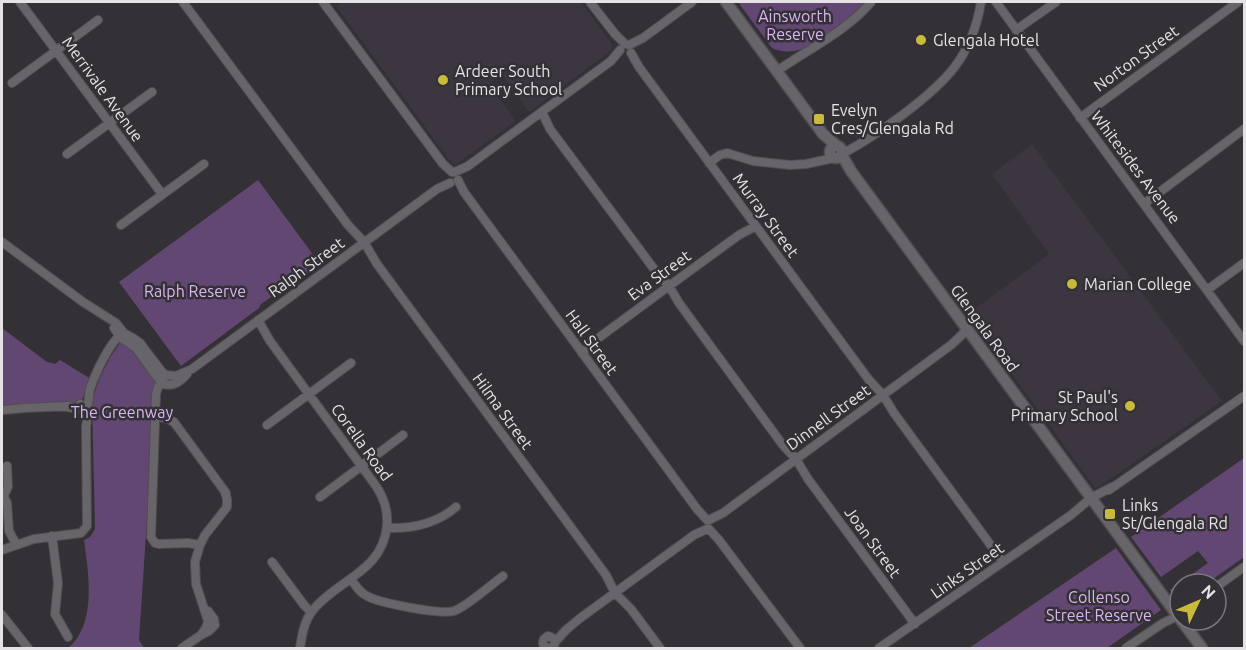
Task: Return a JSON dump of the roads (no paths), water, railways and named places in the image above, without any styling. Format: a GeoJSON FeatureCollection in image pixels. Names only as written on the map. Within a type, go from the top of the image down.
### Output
{"type":"FeatureCollection","features":[{"type":"Feature","properties":{"kind":"street","name":"Merrivale Avenue"},"geometry":{"type":"LineString","coordinates":[[20,2],[162,194]]}},
{"type":"Feature","properties":{"kind":"street","name":"Hilma Street"},"geometry":{"type":"LineString","coordinates":[[183,2],[660,648]]}},
{"type":"Feature","properties":{"kind":"street","name":"Hall Street"},"geometry":{"type":"LineString","coordinates":[[326,2],[800,648]]}},
{"type":"Feature","properties":{"kind":"street","name":"Murray Street"},"geometry":{"type":"LineString","coordinates":[[590,2],[1003,562]]}},
{"type":"Feature","properties":{"kind":"street","name":"Ralph Street"},"geometry":{"type":"LineString","coordinates":[[163,381],[192,369],[692,2]]}},
{"type":"Feature","properties":{"kind":"street","name":"Glengala Road"},"geometry":{"type":"LineString","coordinates":[[726,2],[1168,601]]}},
{"type":"Feature","properties":{"kind":"street"},"geometry":{"type":"LineString","coordinates":[[777,72],[860,14],[871,2]]}},
{"type":"Feature","properties":{"kind":"street","name":"Whitesides Avenue"},"geometry":{"type":"LineString","coordinates":[[996,2],[1245,340]]}},
{"type":"Feature","properties":{"kind":"street"},"geometry":{"type":"LineString","coordinates":[[1016,30],[1056,2]]}},
{"type":"Feature","properties":{"kind":"street","name":"Norton Street"},"geometry":{"type":"LineString","coordinates":[[1080,118],[1238,2]]}},
{"type":"Feature","properties":{"kind":"street"},"geometry":{"type":"LineString","coordinates":[[709,163],[727,153],[753,161],[800,164],[817,161],[836,152],[858,146],[921,101],[949,75],[971,40],[978,21],[981,3],[993,5],[1003,12]]}},
{"type":"Feature","properties":{"kind":"street"},"geometry":{"type":"LineString","coordinates":[[12,83],[98,20]]}},
{"type":"Feature","properties":{"kind":"street"},"geometry":{"type":"LineString","coordinates":[[67,154],[152,92]]}},
{"type":"Feature","properties":{"kind":"street","name":"Joan Street"},"geometry":{"type":"LineString","coordinates":[[539,114],[915,624]]}},
{"type":"Feature","properties":{"kind":"street"},"geometry":{"type":"LineString","coordinates":[[1144,203],[1245,129]]}},
{"type":"Feature","properties":{"kind":"street"},"geometry":{"type":"LineString","coordinates":[[121,225],[204,164]]}},
{"type":"Feature","properties":{"kind":"street","name":"Eva Street"},"geometry":{"type":"LineString","coordinates":[[580,351],[754,223]]}},
{"type":"Feature","properties":{"kind":"street"},"geometry":{"type":"LineString","coordinates":[[2,242],[83,302],[116,323],[122,336]]}},
{"type":"Feature","properties":{"kind":"street"},"geometry":{"type":"LineString","coordinates":[[1208,290],[1245,263]]}},
{"type":"Feature","properties":{"kind":"street","name":"Corella Road"},"geometry":{"type":"LineString","coordinates":[[256,322],[362,466],[382,495],[386,507],[387,528],[378,554],[370,564],[311,612]]}},
{"type":"Feature","properties":{"kind":"street","name":"Dinnell Street"},"geometry":{"type":"LineString","coordinates":[[549,646],[617,591],[969,332]]}},
{"type":"Feature","properties":{"kind":"street"},"geometry":{"type":"LineString","coordinates":[[2,550],[34,539],[81,533],[87,526],[86,427],[82,407],[97,371],[122,336]]}},
{"type":"Feature","properties":{"kind":"street"},"geometry":{"type":"LineString","coordinates":[[122,336],[137,340],[163,381],[156,405],[155,420],[153,523],[155,533],[159,539],[198,549]]}},
{"type":"Feature","properties":{"kind":"street"},"geometry":{"type":"LineString","coordinates":[[267,425],[351,363]]}},
{"type":"Feature","properties":{"kind":"street","name":"Links Street"},"geometry":{"type":"LineString","coordinates":[[879,648],[1245,396]]}},
{"type":"Feature","properties":{"kind":"street"},"geometry":{"type":"LineString","coordinates":[[2,410],[82,407]]}},
{"type":"Feature","properties":{"kind":"street"},"geometry":{"type":"LineString","coordinates":[[155,420],[170,420],[177,425],[234,503],[230,511],[221,516],[208,529],[198,549],[195,562],[197,592],[208,621],[201,634],[182,648]]}},
{"type":"Feature","properties":{"kind":"street"},"geometry":{"type":"LineString","coordinates":[[320,497],[404,435]]}},
{"type":"Feature","properties":{"kind":"street"},"geometry":{"type":"LineString","coordinates":[[7,465],[8,487],[3,494],[7,503],[9,531],[16,544]]}},
{"type":"Feature","properties":{"kind":"street"},"geometry":{"type":"LineString","coordinates":[[387,528],[424,525],[456,507]]}},
{"type":"Feature","properties":{"kind":"street"},"geometry":{"type":"LineString","coordinates":[[52,536],[58,583],[55,614],[68,637]]}},
{"type":"Feature","properties":{"kind":"street"},"geometry":{"type":"LineString","coordinates":[[272,562],[311,612],[304,626],[300,648]]}},
{"type":"Feature","properties":{"kind":"street"},"geometry":{"type":"LineString","coordinates":[[1228,579],[1245,567]]}},
{"type":"Feature","properties":{"kind":"street"},"geometry":{"type":"LineString","coordinates":[[351,579],[361,592],[372,599],[442,612],[453,611],[463,606],[503,576]]}},
{"type":"Feature","properties":{"kind":"street"},"geometry":{"type":"LineString","coordinates":[[2,615],[28,648]]}},
{"type":"Feature","properties":{"kind":"street"},"geometry":{"type":"LineString","coordinates":[[1126,648],[1168,620]]}},
{"type":"Feature","properties":{"kind":"street","name":"Glengala Road"},"geometry":{"type":"LineString","coordinates":[[1190,632],[1202,648]]}},
{"type":"Feature","properties":{"kind":"place","name":"Glengala Hotel"},"geometry":{"type":"Point","coordinates":[921,40]}},
{"type":"Feature","properties":{"kind":"place","name":"Ardeer South Primary School"},"geometry":{"type":"Point","coordinates":[443,80]}},
{"type":"Feature","properties":{"kind":"place","name":"Evelyn Cres/Glengala Rd"},"geometry":{"type":"Point","coordinates":[819,119]}},
{"type":"Feature","properties":{"kind":"place","name":"Marian College"},"geometry":{"type":"Point","coordinates":[1072,284]}},
{"type":"Feature","properties":{"kind":"place","name":"St Paul's Primary School"},"geometry":{"type":"Point","coordinates":[1130,406]}},
{"type":"Feature","properties":{"kind":"place","name":"Links St/Glengala Rd"},"geometry":{"type":"Point","coordinates":[1110,514]}},
{"type":"Feature","properties":{"kind":"park label","name":"Ainsworth Reserve"},"geometry":{"type":"Point","coordinates":[795,25]}},
{"type":"Feature","properties":{"kind":"park label","name":"Ralph Reserve"},"geometry":{"type":"Point","coordinates":[195,291]}},
{"type":"Feature","properties":{"kind":"park label","name":"The Greenway"},"geometry":{"type":"Point","coordinates":[122,412]}},
{"type":"Feature","properties":{"kind":"park label","name":"Collenso Street Reserve"},"geometry":{"type":"Point","coordinates":[1099,606]}}]}
